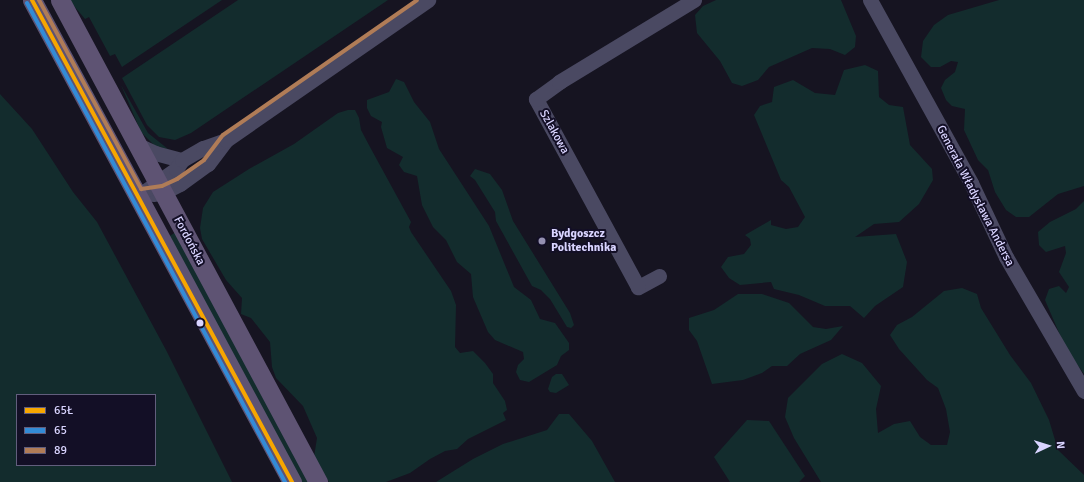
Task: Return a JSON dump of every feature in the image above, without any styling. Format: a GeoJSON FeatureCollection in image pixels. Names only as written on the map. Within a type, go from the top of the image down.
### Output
{"type":"FeatureCollection","features":[{"type":"Feature","properties":{"kind":"main road","name":"Fordońska"},"geometry":{"type":"LineString","coordinates":[[32,0],[292,482]]}},
{"type":"Feature","properties":{"kind":"main road","name":"Fordońska"},"geometry":{"type":"LineString","coordinates":[[60,0],[318,482]]}},
{"type":"Feature","properties":{"kind":"street"},"geometry":{"type":"LineString","coordinates":[[161,187],[182,160],[203,148],[226,140],[428,0]]}},
{"type":"Feature","properties":{"kind":"street","name":"Szlakowa"},"geometry":{"type":"LineString","coordinates":[[659,276],[638,287],[536,99],[560,82],[694,0]]}},
{"type":"Feature","properties":{"kind":"street","name":"Generała Władysława Andersa"},"geometry":{"type":"LineString","coordinates":[[870,0],[970,183],[1006,257],[1084,391]]}},
{"type":"Feature","properties":{"kind":"street"},"geometry":{"type":"LineString","coordinates":[[138,196],[161,187],[208,164],[226,140]]}},
{"type":"Feature","properties":{"kind":"street"},"geometry":{"type":"LineString","coordinates":[[138,145],[155,153],[182,160]]}},
{"type":"Feature","properties":{"kind":"green space"},"geometry":{"type":"Polygon","coordinates":[[[69,0],[222,0],[122,67],[115,54],[110,56],[89,17],[85,19],[69,0]]]}},
{"type":"Feature","properties":{"kind":"green space"},"geometry":{"type":"Polygon","coordinates":[[[238,0],[388,0],[191,133],[175,140],[159,137],[147,125],[122,78],[238,0]]]}},
{"type":"Feature","properties":{"kind":"green space"},"geometry":{"type":"Polygon","coordinates":[[[716,0],[841,0],[856,36],[855,47],[845,55],[830,49],[812,48],[769,67],[758,80],[742,86],[732,83],[720,61],[697,33],[695,15],[703,6],[716,0]]]}},
{"type":"Feature","properties":{"kind":"green space"},"geometry":{"type":"Polygon","coordinates":[[[999,0],[1084,0],[1084,186],[1058,194],[1029,217],[1016,217],[1006,210],[995,192],[988,170],[978,160],[964,130],[965,109],[952,106],[946,100],[941,88],[945,80],[955,72],[958,62],[951,61],[940,67],[931,67],[921,57],[923,41],[934,25],[948,15],[999,0]]]}},
{"type":"Feature","properties":{"kind":"green space"},"geometry":{"type":"Polygon","coordinates":[[[865,65],[878,71],[879,97],[889,105],[903,107],[910,145],[932,169],[933,180],[919,204],[899,222],[874,224],[855,237],[896,234],[907,262],[903,287],[875,306],[864,318],[850,306],[825,306],[799,295],[774,289],[771,282],[740,285],[729,278],[721,267],[728,257],[744,254],[751,245],[750,239],[745,235],[771,220],[771,225],[786,229],[798,227],[805,217],[789,187],[781,180],[754,115],[760,106],[772,102],[774,87],[793,80],[815,93],[835,95],[844,70],[865,65]]]}},
{"type":"Feature","properties":{"kind":"green space"},"geometry":{"type":"Polygon","coordinates":[[[396,79],[404,82],[414,102],[430,122],[439,149],[489,226],[514,287],[531,300],[540,319],[555,323],[569,343],[569,350],[561,356],[557,365],[529,382],[520,380],[516,372],[518,365],[524,359],[523,352],[495,340],[488,332],[473,297],[471,274],[457,262],[446,240],[433,227],[422,205],[417,176],[404,172],[399,165],[403,157],[387,148],[381,127],[382,122],[371,116],[367,108],[367,100],[389,92],[396,79]]]}},
{"type":"Feature","properties":{"kind":"green space"},"geometry":{"type":"Polygon","coordinates":[[[121,85],[148,133],[168,149],[155,146],[141,132],[121,85]]]}},
{"type":"Feature","properties":{"kind":"green space"},"geometry":{"type":"Polygon","coordinates":[[[0,94],[32,129],[73,192],[97,222],[166,350],[232,482],[0,482],[0,94]]]}},
{"type":"Feature","properties":{"kind":"green space"},"geometry":{"type":"Polygon","coordinates":[[[348,110],[355,110],[359,118],[361,130],[411,222],[409,227],[411,232],[451,291],[456,305],[455,347],[460,353],[473,351],[485,363],[493,374],[493,383],[505,401],[507,410],[503,413],[506,420],[468,439],[457,449],[445,451],[430,459],[410,473],[386,482],[329,482],[314,457],[317,438],[303,406],[276,378],[272,367],[270,342],[251,318],[241,314],[242,298],[226,280],[202,239],[200,228],[203,208],[213,192],[249,169],[294,144],[338,113],[348,110]]]}},
{"type":"Feature","properties":{"kind":"green space"},"geometry":{"type":"Polygon","coordinates":[[[475,169],[490,174],[502,190],[513,221],[570,313],[574,325],[571,328],[567,327],[550,299],[541,290],[532,286],[496,221],[495,212],[475,180],[470,176],[475,169]]]}},
{"type":"Feature","properties":{"kind":"green space"},"geometry":{"type":"Polygon","coordinates":[[[1084,201],[1084,374],[1066,349],[1045,300],[1049,289],[1059,286],[1066,293],[1069,287],[1059,272],[1066,253],[1065,246],[1046,252],[1039,245],[1038,232],[1050,222],[1076,209],[1084,201]]]}},
{"type":"Feature","properties":{"kind":"green space"},"geometry":{"type":"Polygon","coordinates":[[[176,232],[310,482],[301,482],[168,237],[176,232]]]}},
{"type":"Feature","properties":{"kind":"green space"},"geometry":{"type":"Polygon","coordinates":[[[962,288],[977,294],[981,308],[1010,355],[1031,383],[1049,420],[1058,450],[1084,475],[1084,482],[821,482],[794,438],[785,417],[788,398],[822,364],[842,354],[862,363],[881,386],[876,409],[878,433],[894,424],[910,421],[920,437],[931,445],[947,445],[950,432],[946,409],[938,388],[927,380],[899,349],[890,335],[897,325],[912,317],[944,291],[962,288]]]}},
{"type":"Feature","properties":{"kind":"green space"},"geometry":{"type":"Polygon","coordinates":[[[738,294],[762,294],[789,303],[813,327],[826,329],[843,326],[831,340],[800,354],[787,366],[772,366],[762,373],[743,380],[712,384],[697,341],[689,330],[689,318],[714,310],[738,294]]]}},
{"type":"Feature","properties":{"kind":"green space"},"geometry":{"type":"Polygon","coordinates":[[[556,374],[562,374],[569,385],[556,393],[550,392],[548,389],[552,377],[556,374]]]}},
{"type":"Feature","properties":{"kind":"green space"},"geometry":{"type":"Polygon","coordinates":[[[559,414],[569,414],[592,441],[615,482],[436,482],[473,459],[503,444],[547,430],[559,414]]]}},
{"type":"Feature","properties":{"kind":"green space"},"geometry":{"type":"Polygon","coordinates":[[[747,420],[769,421],[805,476],[799,482],[730,482],[714,457],[747,420]]]}},
{"type":"Feature","properties":{"kind":"transit line","name":"65Ł"},"geometry":{"type":"LineString","coordinates":[[32,0],[292,482]]}},
{"type":"Feature","properties":{"kind":"transit line","name":"89"},"geometry":{"type":"LineString","coordinates":[[39,0],[141,189],[162,186],[177,179],[204,160],[223,135],[417,0]]}},
{"type":"Feature","properties":{"kind":"transit line","name":"65"},"geometry":{"type":"LineString","coordinates":[[27,3],[285,482]]}},
{"type":"Feature","properties":{"kind":"place","name":"Bydgoszcz Politechnika"},"geometry":{"type":"Point","coordinates":[542,241]}}]}
